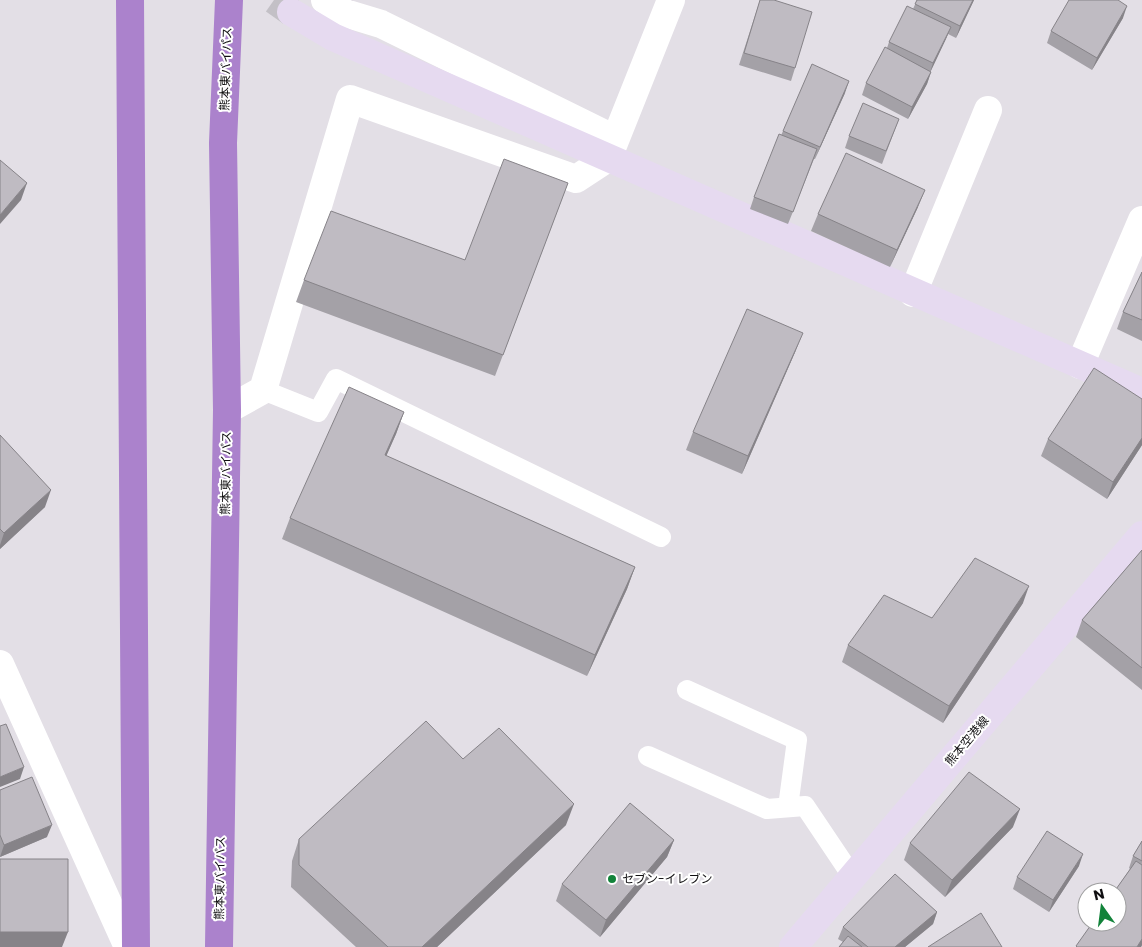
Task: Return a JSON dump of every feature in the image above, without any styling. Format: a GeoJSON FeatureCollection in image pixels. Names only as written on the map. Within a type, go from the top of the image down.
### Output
{"type":"FeatureCollection","features":[{"type":"Feature","properties":{"kind":"highway"},"geometry":{"type":"LineString","coordinates":[[130,0],[136,947]]}},
{"type":"Feature","properties":{"kind":"highway","name":"熊本東バイパス"},"geometry":{"type":"LineString","coordinates":[[219,947],[227,410],[223,143],[229,0]]}},
{"type":"Feature","properties":{"kind":"street"},"geometry":{"type":"LineString","coordinates":[[325,0],[346,13],[381,24],[612,149],[913,292],[1142,392]]}},
{"type":"Feature","properties":{"kind":"street"},"geometry":{"type":"LineString","coordinates":[[227,410],[263,390],[350,99],[576,179],[612,149],[672,0]]}},
{"type":"Feature","properties":{"kind":"street"},"geometry":{"type":"LineString","coordinates":[[291,12],[333,37],[612,149]]}},
{"type":"Feature","properties":{"kind":"street"},"geometry":{"type":"LineString","coordinates":[[913,292],[988,110]]}},
{"type":"Feature","properties":{"kind":"street"},"geometry":{"type":"LineString","coordinates":[[1080,365],[1142,220]]}},
{"type":"Feature","properties":{"kind":"street","name":"熊本空港線"},"geometry":{"type":"LineString","coordinates":[[793,947],[1142,535]]}},
{"type":"Feature","properties":{"kind":"street"},"geometry":{"type":"LineString","coordinates":[[0,664],[128,947]]}},
{"type":"Feature","properties":{"kind":"lane"},"geometry":{"type":"LineString","coordinates":[[263,390],[318,412],[336,379],[661,537]]}},
{"type":"Feature","properties":{"kind":"lane"},"geometry":{"type":"LineString","coordinates":[[687,690],[797,740],[788,808]]}},
{"type":"Feature","properties":{"kind":"lane"},"geometry":{"type":"LineString","coordinates":[[648,756],[767,809],[805,806],[852,876]]}},
{"type":"Feature","properties":{"kind":"building"},"geometry":{"type":"Polygon","coordinates":[[[760,0],[774,0],[812,12],[795,68],[744,53],[760,0]]]}},
{"type":"Feature","properties":{"kind":"building"},"geometry":{"type":"Polygon","coordinates":[[[917,0],[973,0],[960,26],[915,4],[917,0]]]}},
{"type":"Feature","properties":{"kind":"building"},"geometry":{"type":"Polygon","coordinates":[[[1069,0],[1118,0],[1127,6],[1097,58],[1051,31],[1069,0]]]}},
{"type":"Feature","properties":{"kind":"building"},"geometry":{"type":"Polygon","coordinates":[[[907,6],[951,27],[933,63],[889,42],[907,6]]]}},
{"type":"Feature","properties":{"kind":"building"},"geometry":{"type":"Polygon","coordinates":[[[885,47],[931,72],[912,107],[866,83],[885,47]]]}},
{"type":"Feature","properties":{"kind":"building"},"geometry":{"type":"Polygon","coordinates":[[[812,64],[849,81],[820,147],[783,131],[812,64]]]}},
{"type":"Feature","properties":{"kind":"building"},"geometry":{"type":"Polygon","coordinates":[[[863,103],[899,119],[886,151],[849,136],[863,103]]]}},
{"type":"Feature","properties":{"kind":"building"},"geometry":{"type":"Polygon","coordinates":[[[779,134],[817,149],[793,212],[754,197],[779,134]]]}},
{"type":"Feature","properties":{"kind":"building"},"geometry":{"type":"Polygon","coordinates":[[[846,153],[925,190],[897,250],[818,214],[846,153]]]}},
{"type":"Feature","properties":{"kind":"building"},"geometry":{"type":"Polygon","coordinates":[[[504,159],[568,183],[503,355],[304,280],[331,211],[465,260],[504,159]]]}},
{"type":"Feature","properties":{"kind":"building"},"geometry":{"type":"Polygon","coordinates":[[[0,160],[27,183],[0,215],[0,160]]]}},
{"type":"Feature","properties":{"kind":"building"},"geometry":{"type":"Polygon","coordinates":[[[1142,272],[1142,320],[1123,312],[1142,272]]]}},
{"type":"Feature","properties":{"kind":"building"},"geometry":{"type":"Polygon","coordinates":[[[747,309],[803,333],[748,456],[693,432],[747,309]]]}},
{"type":"Feature","properties":{"kind":"building"},"geometry":{"type":"Polygon","coordinates":[[[1094,368],[1142,399],[1142,438],[1113,482],[1048,439],[1094,368]]]}},
{"type":"Feature","properties":{"kind":"building"},"geometry":{"type":"Polygon","coordinates":[[[349,387],[404,412],[385,455],[635,567],[595,655],[290,518],[349,387]]]}},
{"type":"Feature","properties":{"kind":"building"},"geometry":{"type":"Polygon","coordinates":[[[0,435],[51,490],[4,533],[0,529],[0,435]]]}},
{"type":"Feature","properties":{"kind":"building"},"geometry":{"type":"Polygon","coordinates":[[[1142,550],[1142,668],[1082,620],[1142,550]]]}},
{"type":"Feature","properties":{"kind":"building"},"geometry":{"type":"Polygon","coordinates":[[[975,558],[1029,586],[949,706],[848,645],[884,595],[932,618],[975,558]]]}},
{"type":"Feature","properties":{"kind":"building"},"geometry":{"type":"Polygon","coordinates":[[[426,721],[463,759],[499,728],[574,804],[422,947],[388,947],[299,865],[299,839],[426,721]]]}},
{"type":"Feature","properties":{"kind":"building"},"geometry":{"type":"Polygon","coordinates":[[[6,724],[24,767],[0,777],[0,726],[6,724]]]}},
{"type":"Feature","properties":{"kind":"building"},"geometry":{"type":"Polygon","coordinates":[[[969,772],[1020,809],[952,880],[910,843],[969,772]]]}},
{"type":"Feature","properties":{"kind":"building"},"geometry":{"type":"Polygon","coordinates":[[[32,777],[52,825],[4,845],[0,835],[0,790],[32,777]]]}},
{"type":"Feature","properties":{"kind":"building","name":"セブン-イレブン"},"geometry":{"type":"Polygon","coordinates":[[[630,803],[674,840],[606,920],[562,884],[630,803]]]}},
{"type":"Feature","properties":{"kind":"building"},"geometry":{"type":"Polygon","coordinates":[[[1047,831],[1083,854],[1053,900],[1017,877],[1047,831]]]}},
{"type":"Feature","properties":{"kind":"building"},"geometry":{"type":"Polygon","coordinates":[[[1142,841],[1142,861],[1133,856],[1142,841]]]}},
{"type":"Feature","properties":{"kind":"building"},"geometry":{"type":"Polygon","coordinates":[[[0,859],[68,859],[68,932],[0,932],[0,859]]]}},
{"type":"Feature","properties":{"kind":"building"},"geometry":{"type":"Polygon","coordinates":[[[1136,861],[1142,865],[1142,939],[1137,947],[1077,947],[1086,932],[1127,932],[1127,882],[1121,882],[1136,861]]]}},
{"type":"Feature","properties":{"kind":"building"},"geometry":{"type":"Polygon","coordinates":[[[895,874],[937,912],[895,947],[868,947],[843,927],[895,874]]]}},
{"type":"Feature","properties":{"kind":"building"},"geometry":{"type":"Polygon","coordinates":[[[981,913],[1002,947],[928,947],[981,913]]]}},
{"type":"Feature","properties":{"kind":"building"},"geometry":{"type":"Polygon","coordinates":[[[848,936],[862,947],[839,947],[848,936]]]}},
{"type":"Feature","properties":{"kind":"tunnel"},"geometry":{"type":"LineString","coordinates":[[274,0],[291,12]]}},
{"type":"Feature","properties":{"kind":"place","name":"セブン-イレブン"},"geometry":{"type":"Point","coordinates":[612,879]}}]}
